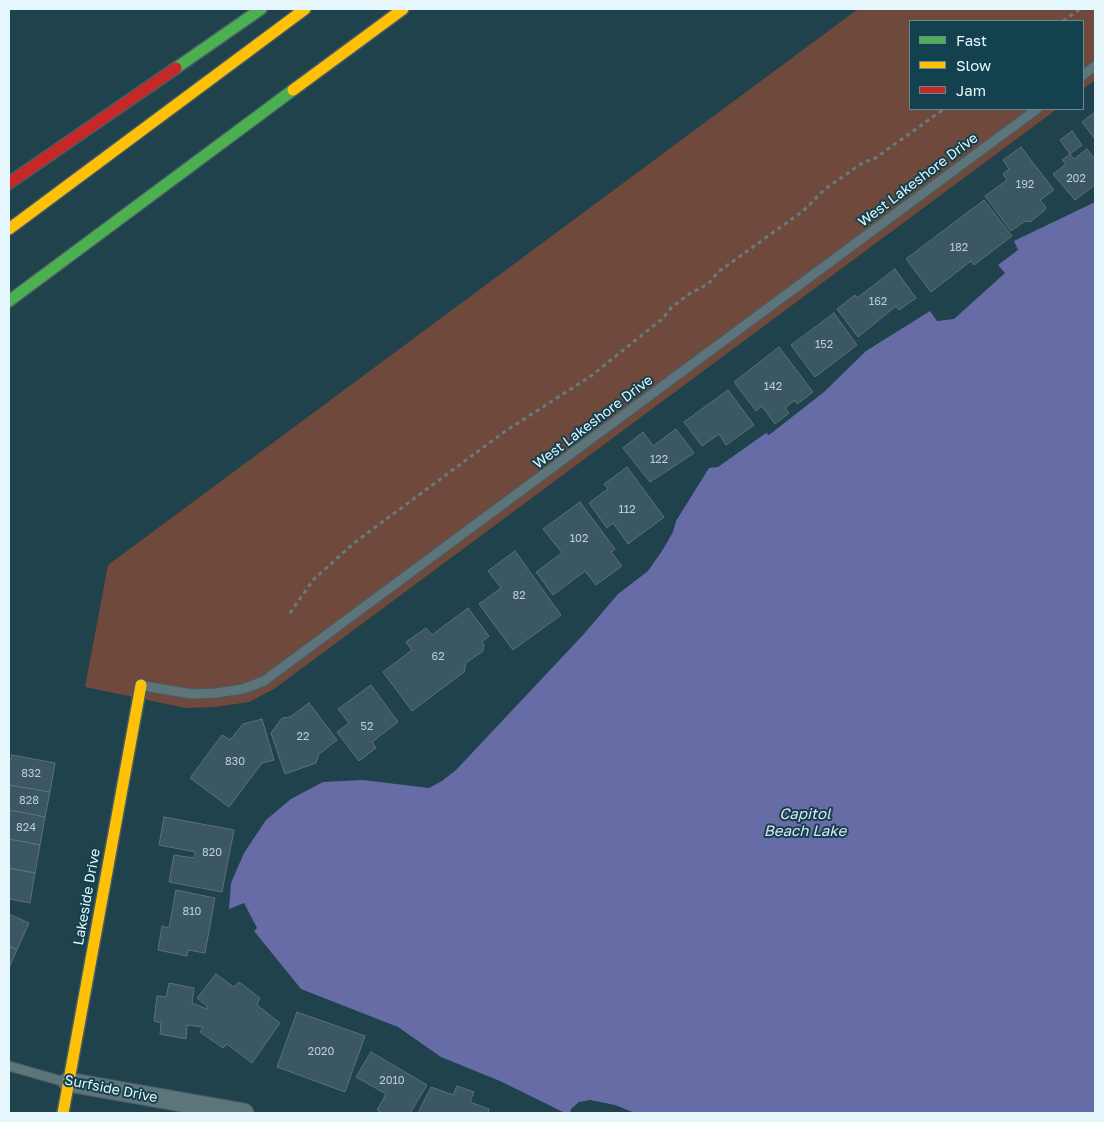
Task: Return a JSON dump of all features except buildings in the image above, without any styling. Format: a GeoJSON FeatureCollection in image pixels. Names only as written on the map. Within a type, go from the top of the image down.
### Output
{"type":"FeatureCollection","features":[{"type":"Feature","properties":{"kind":"main road"},"geometry":{"type":"LineString","coordinates":[[9,182],[261,9]]}},
{"type":"Feature","properties":{"kind":"main road"},"geometry":{"type":"LineString","coordinates":[[9,229],[305,9]]}},
{"type":"Feature","properties":{"kind":"main road"},"geometry":{"type":"LineString","coordinates":[[9,302],[403,9]]}},
{"type":"Feature","properties":{"kind":"main road","name":"Lakeside Drive"},"geometry":{"type":"LineString","coordinates":[[63,1113],[141,686]]}},
{"type":"Feature","properties":{"kind":"street","name":"Surfside Drive"},"geometry":{"type":"LineString","coordinates":[[68,1082],[244,1113]]}},
{"type":"Feature","properties":{"kind":"lane"},"geometry":{"type":"LineString","coordinates":[[1084,74],[1095,66]]}},
{"type":"Feature","properties":{"kind":"lane","name":"West Lakeshore Drive"},"geometry":{"type":"LineString","coordinates":[[141,686],[192,694],[243,689],[264,681],[1036,110]]}},
{"type":"Feature","properties":{"kind":"lane","name":"Surfside Drive"},"geometry":{"type":"LineString","coordinates":[[9,1066],[68,1082]]}},
{"type":"Feature","properties":{"kind":"path"},"geometry":{"type":"LineString","coordinates":[[1064,20],[1080,9]]}},
{"type":"Feature","properties":{"kind":"path"},"geometry":{"type":"LineString","coordinates":[[290,613],[313,580],[354,543],[504,432],[591,376],[662,319],[671,308],[689,294],[708,284],[718,272],[803,211],[825,190],[864,162],[874,159],[943,110]]}},
{"type":"Feature","properties":{"kind":"shaded area"},"geometry":{"type":"Polygon","coordinates":[[[858,9],[1095,9],[1095,80],[1084,88],[1084,20],[909,20],[909,110],[1056,110],[274,689],[249,702],[215,707],[186,708],[85,687],[108,565],[858,9]]]}},
{"type":"Feature","properties":{"kind":"water","name":"Capitol Beach Lake"},"geometry":{"type":"Polygon","coordinates":[[[1095,202],[1095,1113],[635,1113],[615,1105],[590,1100],[579,1102],[571,1109],[570,1113],[565,1113],[500,1081],[441,1057],[398,1027],[301,989],[254,931],[257,928],[244,903],[229,909],[231,883],[244,853],[266,820],[291,799],[323,782],[363,780],[429,788],[442,781],[456,770],[583,635],[618,594],[648,571],[662,551],[673,532],[676,521],[709,468],[718,467],[766,433],[769,435],[824,392],[866,351],[930,311],[937,321],[954,319],[1005,273],[998,265],[1018,250],[1014,241],[1095,202]]]}},
{"type":"Feature","properties":{"kind":"traffic: fast"},"geometry":{"type":"LineString","coordinates":[[176,68],[261,9]]}},
{"type":"Feature","properties":{"kind":"traffic: fast"},"geometry":{"type":"LineString","coordinates":[[9,301],[293,90]]}},
{"type":"Feature","properties":{"kind":"traffic: slow"},"geometry":{"type":"LineString","coordinates":[[9,229],[305,9]]}},
{"type":"Feature","properties":{"kind":"traffic: slow"},"geometry":{"type":"LineString","coordinates":[[293,90],[403,9]]}},
{"type":"Feature","properties":{"kind":"traffic: slow"},"geometry":{"type":"LineString","coordinates":[[63,1113],[141,685]]}},
{"type":"Feature","properties":{"kind":"traffic: jam"},"geometry":{"type":"LineString","coordinates":[[9,183],[176,68]]}}]}
